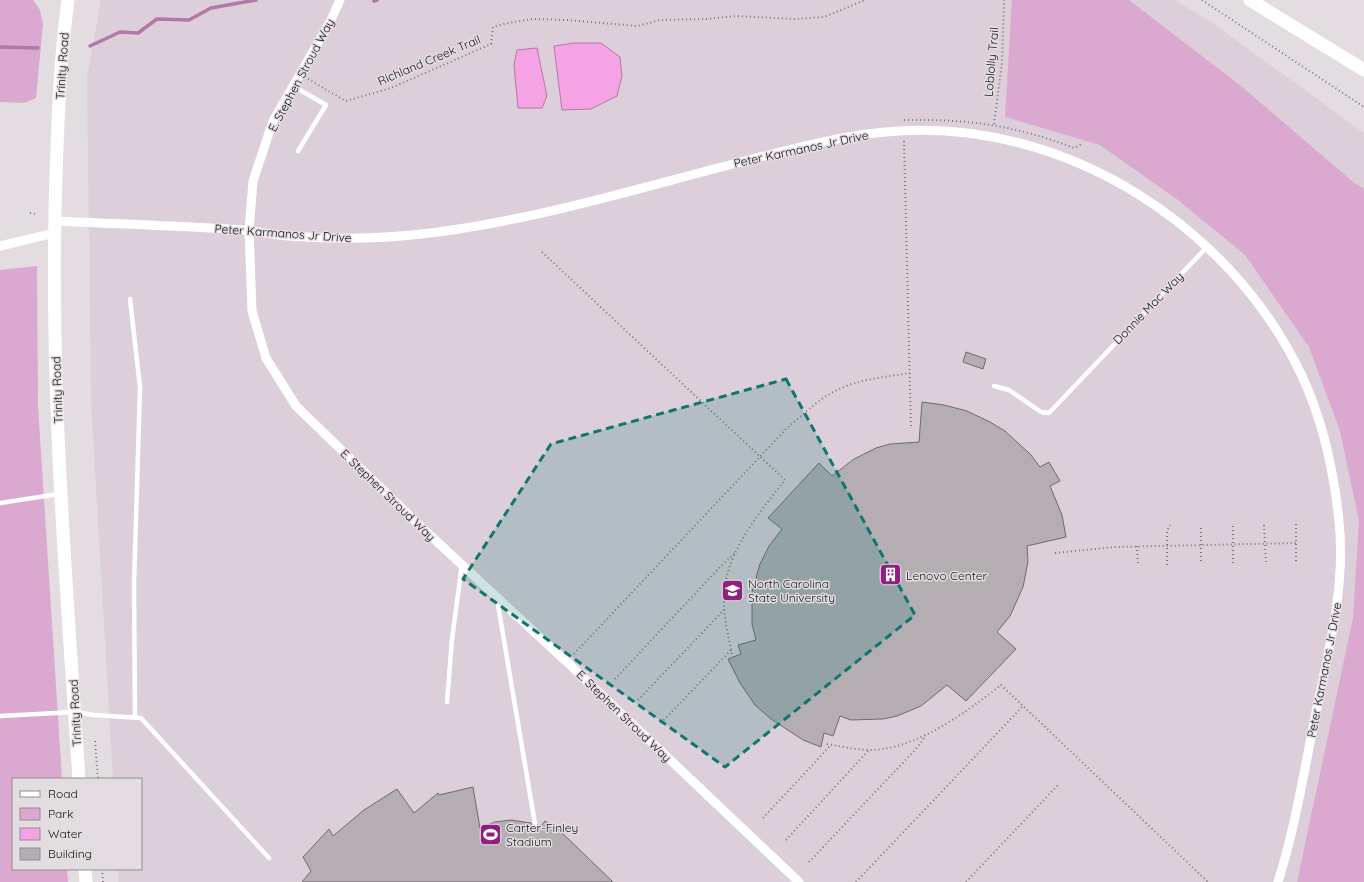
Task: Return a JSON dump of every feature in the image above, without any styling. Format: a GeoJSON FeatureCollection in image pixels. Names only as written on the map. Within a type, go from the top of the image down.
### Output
{"type":"FeatureCollection","features":[{"type":"Feature","properties":{"kind":"main road","name":"Trinity Road"},"geometry":{"type":"LineString","coordinates":[[68,0],[58,136],[54,227],[55,340],[62,494],[79,778]]}},
{"type":"Feature","properties":{"kind":"main road"},"geometry":{"type":"LineString","coordinates":[[1250,0],[1364,70]]}},
{"type":"Feature","properties":{"kind":"main road"},"geometry":{"type":"LineString","coordinates":[[85,870],[86,882]]}},
{"type":"Feature","properties":{"kind":"street","name":"E. Stephen Stroud Way"},"geometry":{"type":"LineString","coordinates":[[340,0],[273,121],[253,181],[249,230],[252,311],[266,358],[296,406],[413,520],[462,564],[799,882]]}},
{"type":"Feature","properties":{"kind":"street","name":"Peter Karmanos Jr Drive"},"geometry":{"type":"LineString","coordinates":[[0,246],[54,227],[249,230],[290,236],[356,238],[412,235],[485,224],[631,190],[793,148],[850,136],[904,130],[953,132],[992,137],[1035,146],[1075,161],[1124,186],[1166,211],[1207,246],[1247,288],[1274,327],[1302,376],[1318,417],[1329,457],[1339,523],[1341,560],[1334,626],[1291,842],[1278,882]]}},
{"type":"Feature","properties":{"kind":"lane"},"geometry":{"type":"LineString","coordinates":[[293,86],[326,105],[298,151]]}},
{"type":"Feature","properties":{"kind":"lane","name":"Donnie Mac Way"},"geometry":{"type":"LineString","coordinates":[[994,386],[1008,390],[1041,412],[1049,413],[1088,370],[1207,246]]}},
{"type":"Feature","properties":{"kind":"lane"},"geometry":{"type":"LineString","coordinates":[[130,299],[140,387],[134,585],[135,718]]}},
{"type":"Feature","properties":{"kind":"lane"},"geometry":{"type":"LineString","coordinates":[[0,503],[62,494]]}},
{"type":"Feature","properties":{"kind":"lane"},"geometry":{"type":"LineString","coordinates":[[447,702],[452,639],[462,564]]}},
{"type":"Feature","properties":{"kind":"lane"},"geometry":{"type":"LineString","coordinates":[[496,596],[535,824]]}},
{"type":"Feature","properties":{"kind":"lane"},"geometry":{"type":"LineString","coordinates":[[0,716],[75,712],[94,715],[141,718],[269,858]]}},
{"type":"Feature","properties":{"kind":"path","name":"Richland Creek Trail"},"geometry":{"type":"LineString","coordinates":[[320,85],[346,101],[391,88],[491,44],[493,27],[533,19],[567,20],[637,26],[660,20],[707,19],[736,16],[794,19],[824,17],[865,0]]}},
{"type":"Feature","properties":{"kind":"path","name":"Loblolly Trail"},"geometry":{"type":"LineString","coordinates":[[994,125],[1002,63],[1004,0]]}},
{"type":"Feature","properties":{"kind":"path"},"geometry":{"type":"LineString","coordinates":[[1202,0],[1364,107]]}},
{"type":"Feature","properties":{"kind":"path"},"geometry":{"type":"LineString","coordinates":[[904,141],[911,429]]}},
{"type":"Feature","properties":{"kind":"path"},"geometry":{"type":"LineString","coordinates":[[30,213],[36,214]]}},
{"type":"Feature","properties":{"kind":"path"},"geometry":{"type":"LineString","coordinates":[[542,252],[785,480],[760,512],[736,552],[726,584],[724,610],[732,654]]}},
{"type":"Feature","properties":{"kind":"path"},"geometry":{"type":"LineString","coordinates":[[574,654],[787,428],[817,402],[836,390],[861,381],[910,373]]}},
{"type":"Feature","properties":{"kind":"path"},"geometry":{"type":"LineString","coordinates":[[1296,524],[1296,561]]}},
{"type":"Feature","properties":{"kind":"path"},"geometry":{"type":"LineString","coordinates":[[1167,564],[1167,531],[1170,525]]}},
{"type":"Feature","properties":{"kind":"path"},"geometry":{"type":"LineString","coordinates":[[1264,525],[1266,562]]}},
{"type":"Feature","properties":{"kind":"path"},"geometry":{"type":"LineString","coordinates":[[1232,562],[1233,526]]}},
{"type":"Feature","properties":{"kind":"path"},"geometry":{"type":"LineString","coordinates":[[1201,528],[1201,563]]}},
{"type":"Feature","properties":{"kind":"path"},"geometry":{"type":"LineString","coordinates":[[1055,553],[1137,546],[1297,543]]}},
{"type":"Feature","properties":{"kind":"path"},"geometry":{"type":"LineString","coordinates":[[1137,546],[1138,566]]}},
{"type":"Feature","properties":{"kind":"path"},"geometry":{"type":"LineString","coordinates":[[615,679],[720,567],[736,552]]}},
{"type":"Feature","properties":{"kind":"path"},"geometry":{"type":"LineString","coordinates":[[638,700],[724,610]]}},
{"type":"Feature","properties":{"kind":"path"},"geometry":{"type":"LineString","coordinates":[[661,722],[731,650]]}},
{"type":"Feature","properties":{"kind":"path"},"geometry":{"type":"LineString","coordinates":[[827,744],[870,750],[909,743],[925,735],[978,702],[1001,684],[1208,882]]}},
{"type":"Feature","properties":{"kind":"path"},"geometry":{"type":"LineString","coordinates":[[856,882],[1023,706]]}},
{"type":"Feature","properties":{"kind":"path"},"geometry":{"type":"LineString","coordinates":[[809,862],[914,750],[923,740],[925,735]]}},
{"type":"Feature","properties":{"kind":"path"},"geometry":{"type":"LineString","coordinates":[[95,741],[98,778]]}},
{"type":"Feature","properties":{"kind":"path"},"geometry":{"type":"LineString","coordinates":[[763,818],[830,745]]}},
{"type":"Feature","properties":{"kind":"path"},"geometry":{"type":"LineString","coordinates":[[786,840],[870,750]]}},
{"type":"Feature","properties":{"kind":"path"},"geometry":{"type":"LineString","coordinates":[[966,882],[1058,785]]}},
{"type":"Feature","properties":{"kind":"path"},"geometry":{"type":"LineString","coordinates":[[102,870],[103,882]]}},
{"type":"Feature","properties":{"kind":"highlighted area"},"geometry":{"type":"Polygon","coordinates":[[[786,379],[915,615],[725,767],[463,579],[551,444],[786,379]]]}},
{"type":"Feature","properties":{"kind":"shaded area","name":"North Carolina State University"},"geometry":{"type":"Polygon","coordinates":[[[101,0],[1175,0],[1211,22],[1364,133],[1364,882],[119,882],[118,870],[142,870],[142,778],[113,778],[91,401],[87,78],[101,0]]]}},
{"type":"Feature","properties":{"kind":"green space"},"geometry":{"type":"Polygon","coordinates":[[[0,0],[33,0],[40,10],[43,24],[36,98],[24,103],[0,102],[0,0]]]}},
{"type":"Feature","properties":{"kind":"green space"},"geometry":{"type":"Polygon","coordinates":[[[1012,0],[1129,0],[1241,86],[1352,181],[1364,189],[1364,882],[1297,882],[1353,618],[1359,521],[1340,431],[1309,347],[1245,255],[1178,200],[1100,145],[1005,117],[1012,0]]]}},
{"type":"Feature","properties":{"kind":"green space"},"geometry":{"type":"Polygon","coordinates":[[[37,266],[38,406],[62,778],[12,778],[12,870],[67,870],[68,882],[0,882],[0,270],[37,266]]]}},
{"type":"Feature","properties":{"kind":"water"},"geometry":{"type":"Polygon","coordinates":[[[574,43],[601,43],[620,57],[622,76],[617,96],[591,109],[562,110],[554,46],[574,43]]]}},
{"type":"Feature","properties":{"kind":"water"},"geometry":{"type":"Polygon","coordinates":[[[537,48],[547,96],[542,108],[518,108],[514,65],[517,50],[537,48]]]}},
{"type":"Feature","properties":{"kind":"building"},"geometry":{"type":"Polygon","coordinates":[[[966,352],[986,359],[983,369],[963,362],[966,352]]]}},
{"type":"Feature","properties":{"kind":"building","name":"Lenovo Center"},"geometry":{"type":"Polygon","coordinates":[[[922,402],[944,405],[967,411],[1005,431],[1031,455],[1040,467],[1049,462],[1060,481],[1050,486],[1062,515],[1066,537],[1027,546],[1028,562],[1023,587],[1010,616],[997,632],[1016,649],[966,701],[947,685],[921,706],[897,716],[883,719],[851,720],[840,716],[833,736],[824,733],[821,747],[803,740],[771,719],[755,705],[740,683],[728,659],[741,654],[738,645],[756,640],[752,624],[752,592],[760,564],[769,546],[782,529],[768,518],[819,463],[832,476],[854,459],[876,448],[890,444],[919,442],[922,402]]]}},
{"type":"Feature","properties":{"kind":"building","name":"Carter-Finley Stadium"},"geometry":{"type":"Polygon","coordinates":[[[473,787],[480,828],[495,822],[511,820],[531,823],[532,827],[535,828],[538,825],[541,826],[545,821],[557,828],[613,882],[302,882],[311,871],[303,857],[329,829],[333,836],[364,810],[397,789],[414,813],[438,793],[439,795],[473,787]]]}},
{"type":"Feature","properties":{"kind":"waterway"},"geometry":{"type":"LineString","coordinates":[[90,46],[120,32],[138,33],[157,19],[189,20],[211,8],[256,0]]}},
{"type":"Feature","properties":{"kind":"waterway"},"geometry":{"type":"LineString","coordinates":[[0,47],[38,48]]}},
{"type":"Feature","properties":{"kind":"place","name":"Lenovo Center"},"geometry":{"type":"Point","coordinates":[891,575]}},
{"type":"Feature","properties":{"kind":"place","name":"North Carolina State University"},"geometry":{"type":"Point","coordinates":[733,590]}},
{"type":"Feature","properties":{"kind":"place","name":"Carter-Finley Stadium"},"geometry":{"type":"Point","coordinates":[490,834]}}]}
